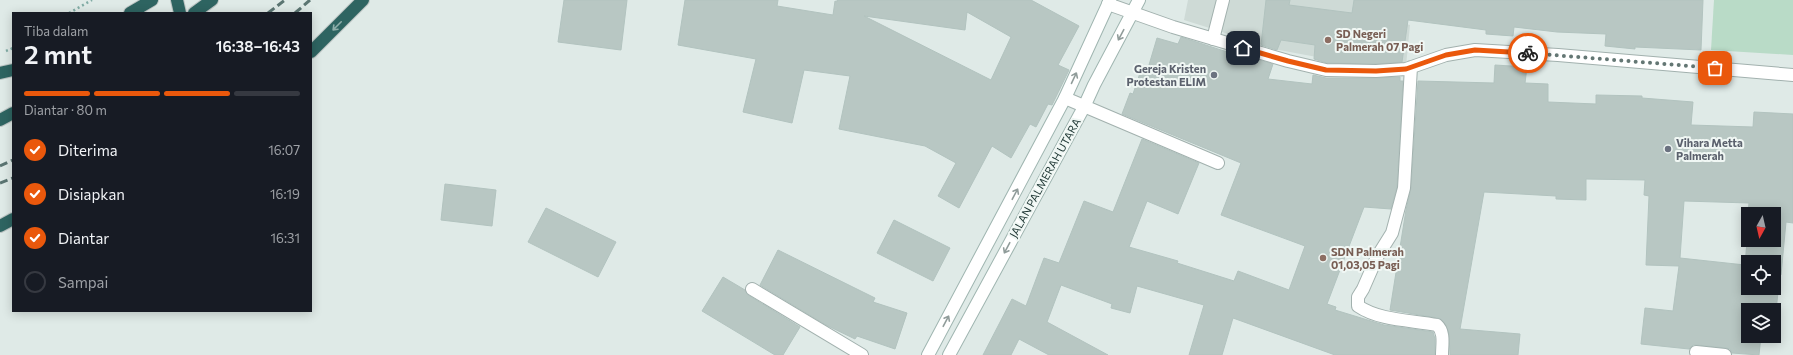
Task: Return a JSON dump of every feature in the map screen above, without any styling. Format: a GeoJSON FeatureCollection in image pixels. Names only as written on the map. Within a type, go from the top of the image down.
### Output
{"type":"FeatureCollection","features":[{"type":"Feature","properties":{"kind":"highway"},"geometry":{"type":"LineString","coordinates":[[132,12],[152,0]]}},
{"type":"Feature","properties":{"kind":"highway"},"geometry":{"type":"LineString","coordinates":[[177,0],[180,12]]}},
{"type":"Feature","properties":{"kind":"highway"},"geometry":{"type":"LineString","coordinates":[[195,12],[212,0]]}},
{"type":"Feature","properties":{"kind":"highway"},"geometry":{"type":"LineString","coordinates":[[312,51],[364,0]]}},
{"type":"Feature","properties":{"kind":"highway"},"geometry":{"type":"LineString","coordinates":[[0,74],[12,70]]}},
{"type":"Feature","properties":{"kind":"highway"},"geometry":{"type":"LineString","coordinates":[[0,120],[12,114]]}},
{"type":"Feature","properties":{"kind":"highway"},"geometry":{"type":"LineString","coordinates":[[0,226],[12,220]]}},
{"type":"Feature","properties":{"kind":"street","name":"JALAN PALMERAH UTARA"},"geometry":{"type":"LineString","coordinates":[[949,355],[1084,107],[1139,0]]}},
{"type":"Feature","properties":{"kind":"street"},"geometry":{"type":"LineString","coordinates":[[1213,39],[1223,0]]}},
{"type":"Feature","properties":{"kind":"street","name":"JALAN PALMERAH UTARA"},"geometry":{"type":"LineString","coordinates":[[928,355],[1030,166],[1064,98],[1106,1]]}},
{"type":"Feature","properties":{"kind":"street"},"geometry":{"type":"LineString","coordinates":[[1106,1],[1132,13],[1213,39],[1288,61],[1326,70],[1376,71],[1411,67],[1446,55],[1475,50],[1558,54],[1793,75]]}},
{"type":"Feature","properties":{"kind":"street"},"geometry":{"type":"LineString","coordinates":[[1411,67],[1405,174],[1400,207],[1392,233],[1377,257],[1363,290],[1358,297],[1357,303],[1362,309],[1380,315],[1437,325],[1442,334],[1442,355]]}},
{"type":"Feature","properties":{"kind":"street"},"geometry":{"type":"LineString","coordinates":[[1064,98],[1218,163]]}},
{"type":"Feature","properties":{"kind":"street"},"geometry":{"type":"LineString","coordinates":[[1030,166],[1047,174]]}},
{"type":"Feature","properties":{"kind":"street"},"geometry":{"type":"LineString","coordinates":[[752,289],[862,355]]}},
{"type":"Feature","properties":{"kind":"street"},"geometry":{"type":"LineString","coordinates":[[1696,352],[1725,355]]}},
{"type":"Feature","properties":{"kind":"path"},"geometry":{"type":"LineString","coordinates":[[71,12],[92,0]]}},
{"type":"Feature","properties":{"kind":"shaded area","name":"SD Negeri Palmerah 07 Pagi"},"geometry":{"type":"Polygon","coordinates":[[[1188,0],[1406,0],[1402,23],[1410,25],[1406,66],[1333,60],[1279,50],[1184,20],[1188,0]]]}},
{"type":"Feature","properties":{"kind":"green space"},"geometry":{"type":"Polygon","coordinates":[[[1714,0],[1793,0],[1793,55],[1711,50],[1714,0]]]}},
{"type":"Feature","properties":{"kind":"building"},"geometry":{"type":"Polygon","coordinates":[[[564,0],[627,0],[621,50],[558,42],[564,0]]]}},
{"type":"Feature","properties":{"kind":"building"},"geometry":{"type":"Polygon","coordinates":[[[685,0],[778,0],[777,6],[833,15],[835,1],[837,2],[837,0],[1031,0],[1079,26],[1058,65],[1069,70],[1052,105],[1048,104],[1036,127],[1030,124],[1011,158],[992,146],[959,208],[938,196],[956,163],[925,146],[839,129],[850,76],[804,70],[792,123],[743,112],[756,59],[678,45],[685,0]],[[967,12],[965,30],[864,16],[991,80],[1011,37],[967,12]]]}},
{"type":"Feature","properties":{"kind":"building"},"geometry":{"type":"Polygon","coordinates":[[[1266,0],[1290,0],[1289,5],[1352,13],[1354,0],[1703,0],[1701,50],[1635,47],[1635,49],[1605,46],[1606,34],[1557,32],[1514,27],[1513,36],[1486,34],[1486,30],[1408,20],[1402,62],[1376,64],[1327,63],[1314,59],[1315,45],[1281,40],[1277,50],[1261,45],[1266,0]]]}},
{"type":"Feature","properties":{"kind":"building"},"geometry":{"type":"Polygon","coordinates":[[[1181,37],[1258,62],[1259,60],[1273,64],[1268,79],[1312,84],[1313,75],[1326,78],[1400,77],[1400,81],[1403,81],[1397,187],[1391,209],[1364,207],[1327,304],[1336,307],[1335,310],[1384,325],[1433,332],[1435,339],[1435,355],[1335,355],[1233,318],[1222,355],[1189,355],[1204,305],[1137,286],[1130,313],[1111,308],[1112,304],[1061,285],[1047,322],[1108,355],[1049,355],[1019,339],[1011,355],[983,355],[1012,299],[1026,306],[1044,258],[1059,263],[1084,201],[1113,212],[1142,139],[1199,163],[1178,214],[1147,201],[1129,247],[1178,261],[1177,263],[1234,281],[1238,271],[1289,290],[1305,246],[1221,215],[1241,163],[1122,114],[1130,93],[1133,94],[1140,73],[1146,75],[1157,38],[1178,44],[1181,37]]]}},
{"type":"Feature","properties":{"kind":"building"},"geometry":{"type":"Polygon","coordinates":[[[1495,65],[1527,67],[1525,83],[1548,84],[1548,102],[1596,104],[1596,95],[1642,96],[1642,98],[1693,102],[1691,125],[1753,127],[1754,112],[1793,114],[1793,223],[1786,222],[1781,275],[1781,255],[1746,255],[1747,247],[1781,247],[1781,207],[1749,207],[1749,203],[1684,201],[1680,258],[1741,265],[1741,295],[1778,295],[1777,303],[1741,303],[1741,343],[1760,343],[1759,355],[1732,353],[1730,349],[1726,348],[1697,345],[1693,345],[1689,349],[1641,344],[1645,308],[1673,311],[1679,266],[1646,265],[1649,196],[1644,195],[1645,180],[1586,179],[1586,200],[1556,199],[1556,196],[1484,192],[1460,329],[1520,334],[1518,355],[1450,355],[1449,333],[1442,320],[1438,318],[1390,310],[1411,188],[1418,81],[1494,83],[1495,65]]]}},
{"type":"Feature","properties":{"kind":"building"},"geometry":{"type":"Polygon","coordinates":[[[445,184],[496,190],[492,226],[441,220],[445,184]]]}},
{"type":"Feature","properties":{"kind":"building"},"geometry":{"type":"Polygon","coordinates":[[[546,208],[616,242],[598,277],[528,242],[546,208]]]}},
{"type":"Feature","properties":{"kind":"building"},"geometry":{"type":"Polygon","coordinates":[[[894,220],[950,248],[933,281],[877,253],[894,220]]]}},
{"type":"Feature","properties":{"kind":"building"},"geometry":{"type":"Polygon","coordinates":[[[778,250],[875,298],[873,302],[907,313],[895,349],[857,336],[855,339],[826,325],[760,285],[778,250]]]}},
{"type":"Feature","properties":{"kind":"building"},"geometry":{"type":"Polygon","coordinates":[[[723,277],[745,290],[748,295],[800,327],[783,355],[775,355],[702,311],[723,277]]]}},
{"type":"Feature","properties":{"kind":"railway"},"geometry":{"type":"LineString","coordinates":[[269,12],[285,0]]}},
{"type":"Feature","properties":{"kind":"railway"},"geometry":{"type":"LineString","coordinates":[[296,12],[310,0]]}},
{"type":"Feature","properties":{"kind":"railway"},"geometry":{"type":"LineString","coordinates":[[0,166],[12,160]]}},
{"type":"Feature","properties":{"kind":"railway"},"geometry":{"type":"LineString","coordinates":[[0,183],[12,178]]}},
{"type":"Feature","properties":{"kind":"way so far"},"geometry":{"type":"LineString","coordinates":[[1528,53],[1558,54],[1715,68]]}},
{"type":"Feature","properties":{"kind":"place","name":"SD Negeri Palmerah 07 Pagi"},"geometry":{"type":"Point","coordinates":[1328,40]}},
{"type":"Feature","properties":{"kind":"place","name":"Gereja Kristen Protestan ELIM"},"geometry":{"type":"Point","coordinates":[1214,75]}},
{"type":"Feature","properties":{"kind":"place","name":"Vihara Metta Palmerah"},"geometry":{"type":"Point","coordinates":[1668,149]}},
{"type":"Feature","properties":{"kind":"place","name":"SDN Palmerah 01,03,05 Pagi"},"geometry":{"type":"Point","coordinates":[1323,258]}},
{"type":"Feature","properties":{"kind":"route"},"geometry":{"type":"LineString","coordinates":[[1243,48],[1326,70],[1376,71],[1406,69],[1446,55],[1475,50],[1528,53]]}}]}
